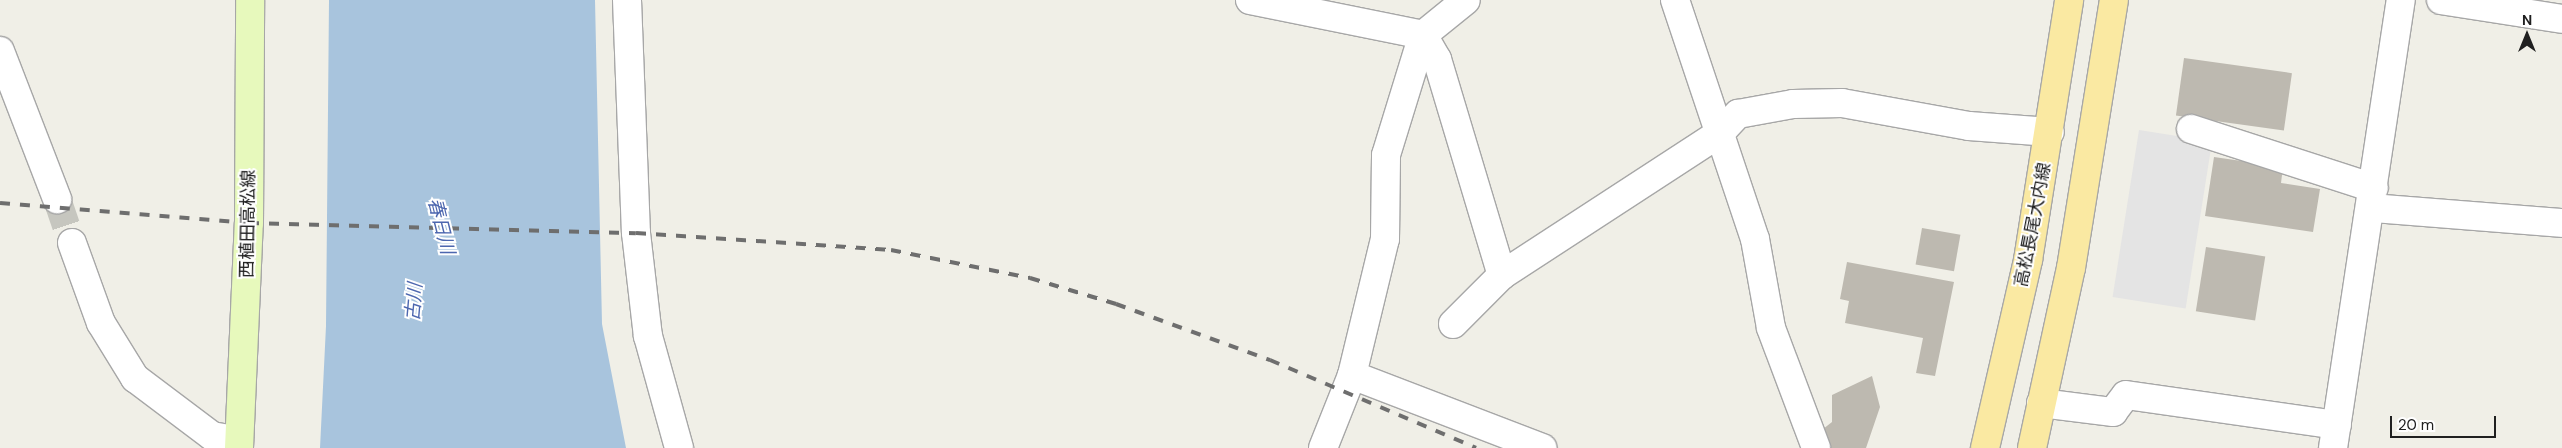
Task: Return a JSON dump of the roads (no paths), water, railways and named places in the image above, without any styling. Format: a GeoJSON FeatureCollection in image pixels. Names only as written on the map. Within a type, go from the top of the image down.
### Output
{"type":"FeatureCollection","features":[{"type":"Feature","properties":{"kind":"main road","name":"西植田高松線"},"geometry":{"type":"LineString","coordinates":[[239,445],[249,223],[250,0]]}},
{"type":"Feature","properties":{"kind":"main road","name":"高松長尾大内線"},"geometry":{"type":"LineString","coordinates":[[1985,448],[2028,260],[2050,132],[2069,0]]}},
{"type":"Feature","properties":{"kind":"main road"},"geometry":{"type":"LineString","coordinates":[[2032,448],[2071,268],[2114,0]]}},
{"type":"Feature","properties":{"kind":"street"},"geometry":{"type":"LineString","coordinates":[[627,0],[636,233],[648,336],[679,448]]}},
{"type":"Feature","properties":{"kind":"street"},"geometry":{"type":"LineString","coordinates":[[1250,0],[1423,35],[1437,59],[1502,275]]}},
{"type":"Feature","properties":{"kind":"street"},"geometry":{"type":"LineString","coordinates":[[1323,448],[1352,375],[1385,239],[1386,155],[1423,35],[1466,0]]}},
{"type":"Feature","properties":{"kind":"street"},"geometry":{"type":"LineString","coordinates":[[1675,0],[1721,132],[1755,239],[1771,328],[1799,412],[1816,448]]}},
{"type":"Feature","properties":{"kind":"street"},"geometry":{"type":"LineString","coordinates":[[2041,403],[2113,412],[2126,395],[2335,437],[2373,198],[2401,0]]}},
{"type":"Feature","properties":{"kind":"street"},"geometry":{"type":"LineString","coordinates":[[2441,0],[2562,19]]}},
{"type":"Feature","properties":{"kind":"street"},"geometry":{"type":"LineString","coordinates":[[0,51],[57,199]]}},
{"type":"Feature","properties":{"kind":"street"},"geometry":{"type":"LineString","coordinates":[[1453,324],[1502,275],[1721,132],[1738,114],[1793,104],[1842,103],[1969,126],[2050,132]]}},
{"type":"Feature","properties":{"kind":"street"},"geometry":{"type":"LineString","coordinates":[[2191,129],[2373,198],[2562,223]]}},
{"type":"Feature","properties":{"kind":"street"},"geometry":{"type":"LineString","coordinates":[[72,243],[101,323],[135,378],[212,436],[239,445]]}},
{"type":"Feature","properties":{"kind":"street"},"geometry":{"type":"LineString","coordinates":[[1352,375],[1542,448]]}},
{"type":"Feature","properties":{"kind":"water"},"geometry":{"type":"Polygon","coordinates":[[[329,0],[595,0],[602,324],[626,448],[320,448],[326,326],[329,0]]]}},
{"type":"Feature","properties":{"kind":"tunnel"},"geometry":{"type":"LineString","coordinates":[[57,199],[72,243]]}},
{"type":"Feature","properties":{"kind":"railway"},"geometry":{"type":"LineString","coordinates":[[0,203],[249,223],[636,233],[891,250],[1030,278],[1116,304],[1270,360],[1476,448]]}},
{"type":"Feature","properties":{"kind":"water label","name":"春日川"},"geometry":{"type":"Point","coordinates":[441,226]}},
{"type":"Feature","properties":{"kind":"water label","name":"古川"},"geometry":{"type":"Point","coordinates":[414,302]}}]}
